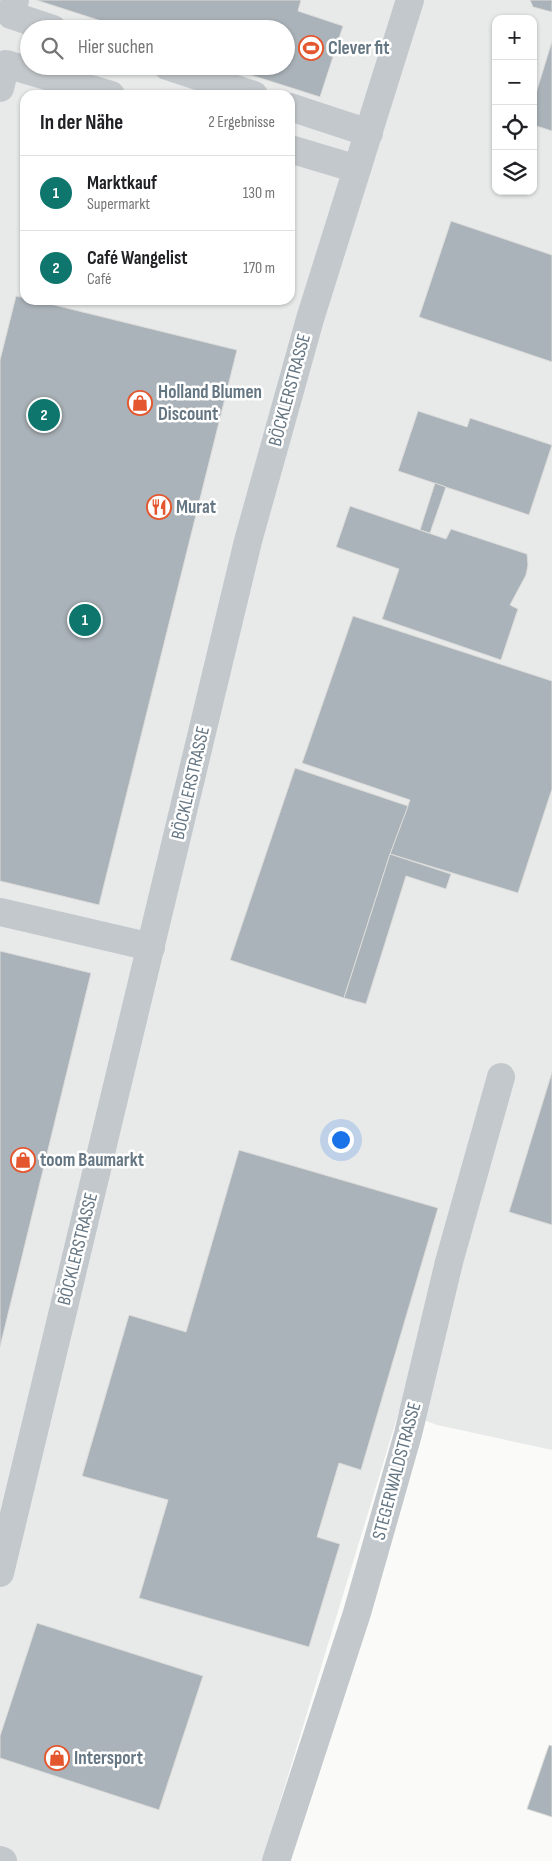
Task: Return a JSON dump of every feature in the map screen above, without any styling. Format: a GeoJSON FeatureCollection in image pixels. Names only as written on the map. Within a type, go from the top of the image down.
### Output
{"type":"FeatureCollection","features":[{"type":"Feature","properties":{"kind":"street"},"geometry":{"type":"LineString","coordinates":[[15,0],[11,15],[26,20]]}},
{"type":"Feature","properties":{"kind":"street","name":"BÖCKLERSTRASSE"},"geometry":{"type":"LineString","coordinates":[[0,1573],[248,541],[310,320],[410,0]]}},
{"type":"Feature","properties":{"kind":"street"},"geometry":{"type":"LineString","coordinates":[[0,88],[6,64],[20,68]]}},
{"type":"Feature","properties":{"kind":"street"},"geometry":{"type":"LineString","coordinates":[[43,75],[94,90]]}},
{"type":"Feature","properties":{"kind":"street"},"geometry":{"type":"LineString","coordinates":[[193,75],[239,90]]}},
{"type":"Feature","properties":{"kind":"street"},"geometry":{"type":"LineString","coordinates":[[295,109],[368,133]]}},
{"type":"Feature","properties":{"kind":"street"},"geometry":{"type":"LineString","coordinates":[[295,150],[357,169]]}},
{"type":"Feature","properties":{"kind":"street"},"geometry":{"type":"LineString","coordinates":[[0,912],[151,947]]}},
{"type":"Feature","properties":{"kind":"street","name":"STEGERWALDSTRASSE"},"geometry":{"type":"LineString","coordinates":[[276,1861],[357,1613],[408,1434],[449,1262],[501,1077]]}},
{"type":"Feature","properties":{"kind":"shaded area"},"geometry":{"type":"Polygon","coordinates":[[[0,0],[552,0],[552,1450],[437,1425],[399,1411],[262,1861],[0,1861],[0,0]]]}},
{"type":"Feature","properties":{"kind":"building","name":"Clever fit"},"geometry":{"type":"Polygon","coordinates":[[[36,0],[301,0],[298,11],[343,26],[320,97],[251,75],[295,75],[295,20],[98,20],[36,0]]]}},
{"type":"Feature","properties":{"kind":"building"},"geometry":{"type":"Polygon","coordinates":[[[530,0],[552,0],[552,12],[533,7],[530,0]]]}},
{"type":"Feature","properties":{"kind":"building"},"geometry":{"type":"Polygon","coordinates":[[[552,41],[552,131],[537,126],[537,90],[552,41]]]}},
{"type":"Feature","properties":{"kind":"building"},"geometry":{"type":"Polygon","coordinates":[[[451,221],[552,255],[552,362],[419,317],[451,221]]]}},
{"type":"Feature","properties":{"kind":"building"},"geometry":{"type":"Polygon","coordinates":[[[16,296],[20,297],[20,305],[54,305],[237,350],[99,905],[0,881],[0,360],[16,296]]]}},
{"type":"Feature","properties":{"kind":"building"},"geometry":{"type":"Polygon","coordinates":[[[418,411],[467,427],[470,418],[552,445],[529,515],[398,471],[418,411]]]}},
{"type":"Feature","properties":{"kind":"building"},"geometry":{"type":"Polygon","coordinates":[[[435,483],[446,487],[430,533],[420,530],[435,483]]]}},
{"type":"Feature","properties":{"kind":"building"},"geometry":{"type":"Polygon","coordinates":[[[350,506],[446,539],[451,529],[527,554],[528,565],[526,575],[510,605],[518,609],[501,660],[382,619],[399,569],[336,547],[350,506]]]}},
{"type":"Feature","properties":{"kind":"building"},"geometry":{"type":"Polygon","coordinates":[[[353,616],[552,681],[552,789],[518,893],[390,854],[410,800],[302,763],[353,616]]]}},
{"type":"Feature","properties":{"kind":"building"},"geometry":{"type":"Polygon","coordinates":[[[295,768],[408,806],[390,854],[344,998],[230,960],[295,768]]]}},
{"type":"Feature","properties":{"kind":"building"},"geometry":{"type":"Polygon","coordinates":[[[390,854],[451,874],[446,889],[406,876],[366,1004],[344,998],[390,854]]]}},
{"type":"Feature","properties":{"kind":"building","name":"toom Baumarkt"},"geometry":{"type":"Polygon","coordinates":[[[0,951],[91,973],[0,1347],[0,951]]]}},
{"type":"Feature","properties":{"kind":"building"},"geometry":{"type":"Polygon","coordinates":[[[552,1072],[552,1225],[509,1212],[552,1072]]]}},
{"type":"Feature","properties":{"kind":"building"},"geometry":{"type":"Polygon","coordinates":[[[239,1150],[438,1208],[361,1470],[339,1463],[317,1537],[340,1544],[309,1647],[139,1598],[168,1500],[82,1476],[129,1315],[186,1332],[239,1150]]]}},
{"type":"Feature","properties":{"kind":"building"},"geometry":{"type":"Polygon","coordinates":[[[37,1623],[203,1676],[159,1810],[0,1758],[0,1736],[37,1623]]]}},
{"type":"Feature","properties":{"kind":"building"},"geometry":{"type":"Polygon","coordinates":[[[549,1745],[552,1746],[552,1817],[527,1809],[549,1745]]]}},
{"type":"Feature","properties":{"kind":"place","name":"Clever fit"},"geometry":{"type":"Point","coordinates":[311,48]}},
{"type":"Feature","properties":{"kind":"place","name":"Holland Blumen Discount"},"geometry":{"type":"Point","coordinates":[140,403]}},
{"type":"Feature","properties":{"kind":"place","name":"Café Wangelist"},"geometry":{"type":"Point","coordinates":[44,415]}},
{"type":"Feature","properties":{"kind":"place","name":"Murat"},"geometry":{"type":"Point","coordinates":[159,507]}},
{"type":"Feature","properties":{"kind":"place","name":"Marktkauf"},"geometry":{"type":"Point","coordinates":[85,620]}},
{"type":"Feature","properties":{"kind":"place","name":"toom Baumarkt"},"geometry":{"type":"Point","coordinates":[23,1160]}},
{"type":"Feature","properties":{"kind":"place","name":"Intersport"},"geometry":{"type":"Point","coordinates":[57,1758]}}]}
